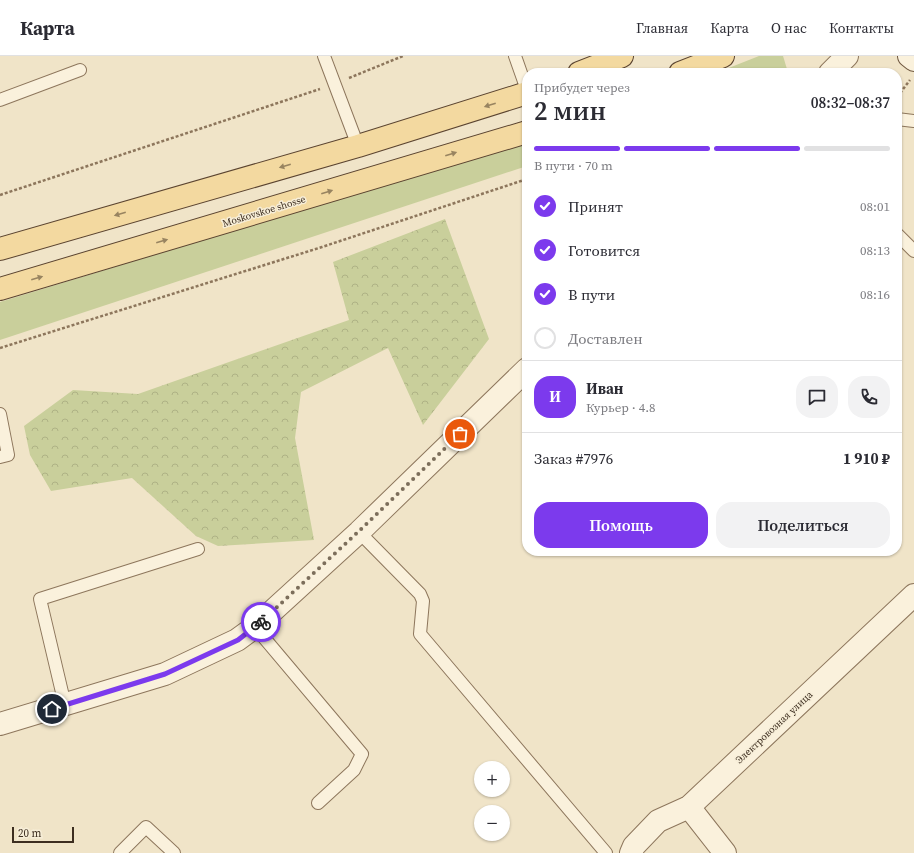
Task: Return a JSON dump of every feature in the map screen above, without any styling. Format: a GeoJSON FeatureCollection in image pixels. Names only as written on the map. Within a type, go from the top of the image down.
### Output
{"type":"FeatureCollection","features":[{"type":"Feature","properties":{"kind":"main road"},"geometry":{"type":"LineString","coordinates":[[592,68],[622,56]]}},
{"type":"Feature","properties":{"kind":"main road"},"geometry":{"type":"LineString","coordinates":[[693,68],[723,56]]}},
{"type":"Feature","properties":{"kind":"main road"},"geometry":{"type":"LineString","coordinates":[[0,249],[358,146],[522,95]]}},
{"type":"Feature","properties":{"kind":"main road","name":"Moskovskoe shosse"},"geometry":{"type":"LineString","coordinates":[[0,289],[522,133]]}},
{"type":"Feature","properties":{"kind":"street"},"geometry":{"type":"LineString","coordinates":[[835,68],[846,56]]}},
{"type":"Feature","properties":{"kind":"street"},"geometry":{"type":"LineString","coordinates":[[909,56],[914,60]]}},
{"type":"Feature","properties":{"kind":"street"},"geometry":{"type":"LineString","coordinates":[[0,724],[165,674],[238,640],[255,627],[358,532],[522,374]]}},
{"type":"Feature","properties":{"kind":"street","name":"Электровозная улица"},"geometry":{"type":"LineString","coordinates":[[631,853],[634,846],[658,821],[689,806],[914,595]]}},
{"type":"Feature","properties":{"kind":"street"},"geometry":{"type":"LineString","coordinates":[[689,806],[725,853]]}},
{"type":"Feature","properties":{"kind":"lane"},"geometry":{"type":"LineString","coordinates":[[324,56],[358,146]]}},
{"type":"Feature","properties":{"kind":"lane"},"geometry":{"type":"LineString","coordinates":[[515,56],[522,76]]}},
{"type":"Feature","properties":{"kind":"lane"},"geometry":{"type":"LineString","coordinates":[[0,100],[80,70]]}},
{"type":"Feature","properties":{"kind":"lane"},"geometry":{"type":"LineString","coordinates":[[902,119],[914,121]]}},
{"type":"Feature","properties":{"kind":"lane"},"geometry":{"type":"LineString","coordinates":[[902,239],[914,251]]}},
{"type":"Feature","properties":{"kind":"lane"},"geometry":{"type":"LineString","coordinates":[[0,414],[8,455],[0,457]]}},
{"type":"Feature","properties":{"kind":"lane"},"geometry":{"type":"LineString","coordinates":[[358,532],[420,594],[423,601],[420,634],[606,853]]}},
{"type":"Feature","properties":{"kind":"lane"},"geometry":{"type":"LineString","coordinates":[[64,705],[40,599],[198,549]]}},
{"type":"Feature","properties":{"kind":"lane"},"geometry":{"type":"LineString","coordinates":[[255,627],[362,754],[354,770],[318,803]]}},
{"type":"Feature","properties":{"kind":"lane"},"geometry":{"type":"LineString","coordinates":[[120,853],[146,827],[174,853]]}},
{"type":"Feature","properties":{"kind":"path"},"geometry":{"type":"LineString","coordinates":[[0,195],[335,84],[403,56]]}},
{"type":"Feature","properties":{"kind":"path"},"geometry":{"type":"LineString","coordinates":[[902,91],[914,76]]}},
{"type":"Feature","properties":{"kind":"path"},"geometry":{"type":"LineString","coordinates":[[0,348],[322,247],[522,181]]}},
{"type":"Feature","properties":{"kind":"green space"},"geometry":{"type":"Polygon","coordinates":[[[759,56],[783,56],[787,68],[729,68],[759,56]]]}},
{"type":"Feature","properties":{"kind":"green space"},"geometry":{"type":"Polygon","coordinates":[[[522,143],[522,168],[0,340],[0,302],[522,143]]]}},
{"type":"Feature","properties":{"kind":"green space"},"geometry":{"type":"Polygon","coordinates":[[[445,219],[489,339],[423,425],[388,348],[301,392],[295,438],[314,540],[218,546],[196,536],[132,478],[51,491],[30,455],[24,426],[73,390],[138,394],[349,320],[333,262],[445,219]]]}},
{"type":"Feature","properties":{"kind":"way so far"},"geometry":{"type":"LineString","coordinates":[[261,622],[460,434]]}},
{"type":"Feature","properties":{"kind":"route"},"geometry":{"type":"LineString","coordinates":[[52,709],[165,674],[238,640],[261,622]]}}]}
